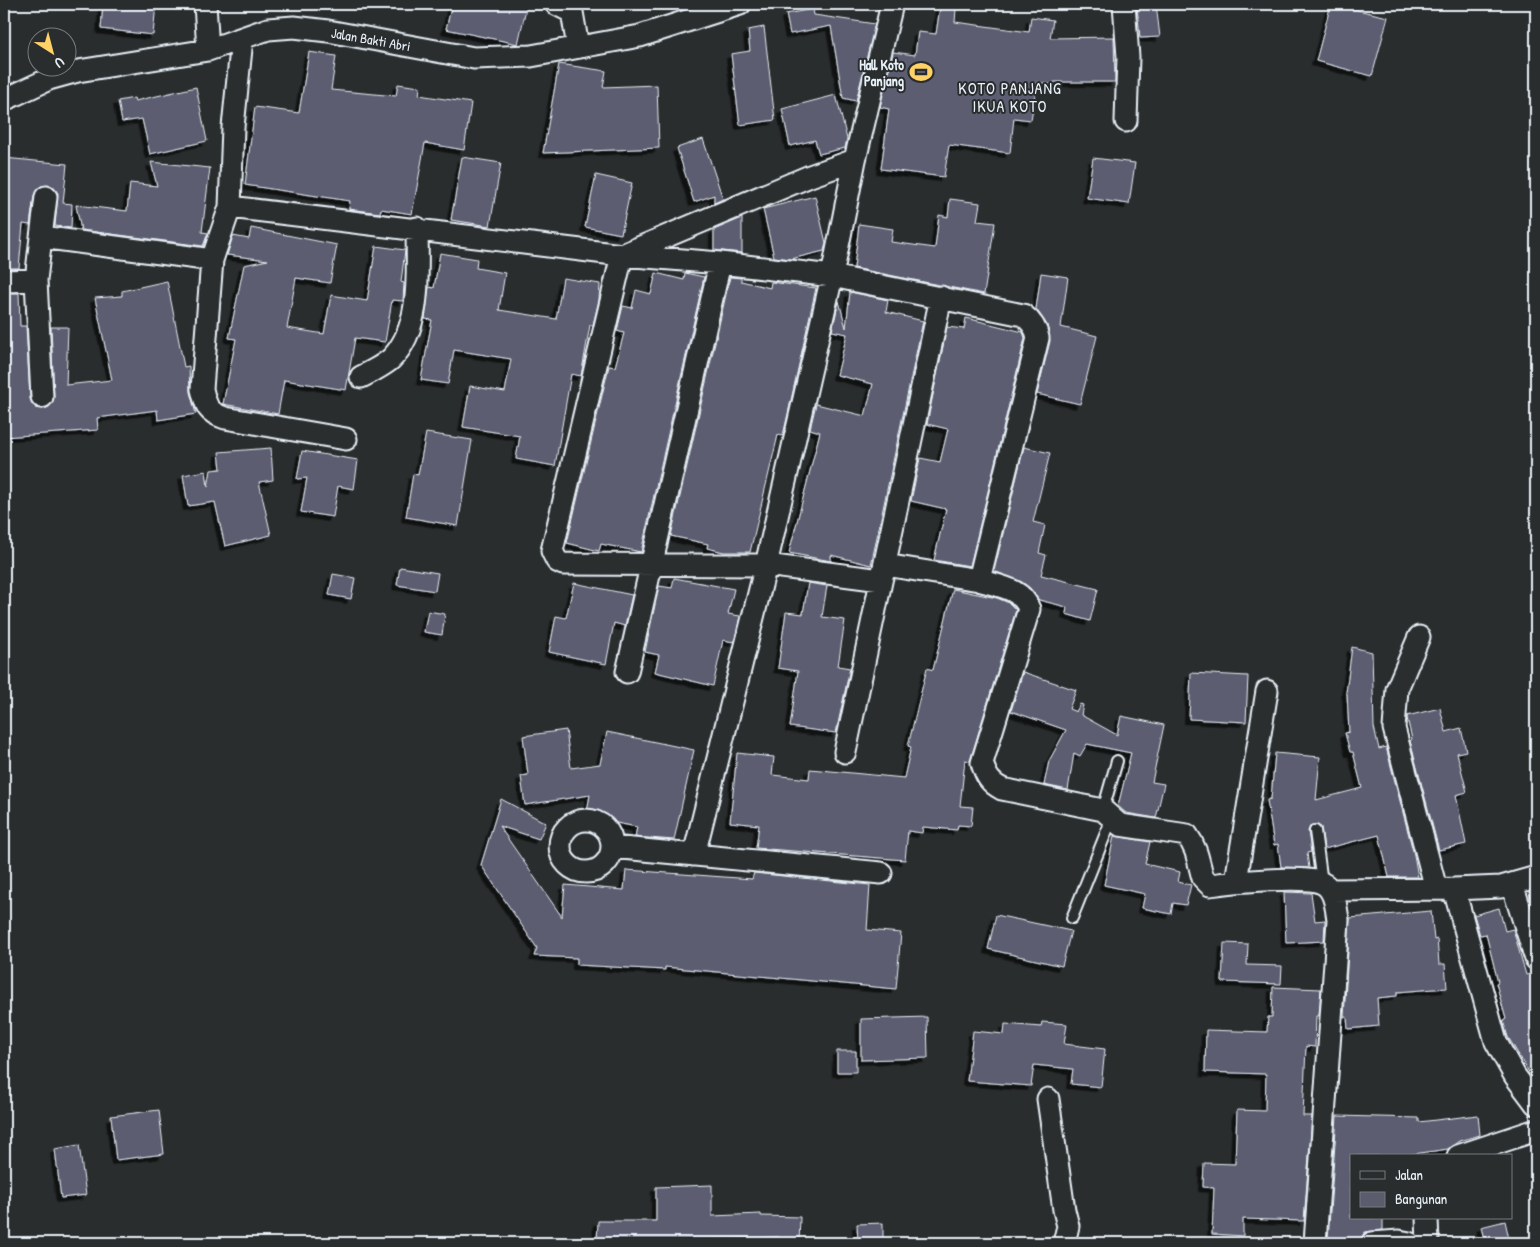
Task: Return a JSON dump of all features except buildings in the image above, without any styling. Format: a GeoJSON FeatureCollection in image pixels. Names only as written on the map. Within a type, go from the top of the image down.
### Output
{"type":"FeatureCollection","features":[{"type":"Feature","properties":{"kind":"street"},"geometry":{"type":"LineString","coordinates":[[206,4],[208,50]]}},
{"type":"Feature","properties":{"kind":"street"},"geometry":{"type":"LineString","coordinates":[[556,4],[572,12],[578,47]]}},
{"type":"Feature","properties":{"kind":"street","name":"Jalan Bakti Abri"},"geometry":{"type":"LineString","coordinates":[[4,100],[49,79],[78,71],[208,50],[268,29],[294,27],[328,31],[474,58],[532,56],[640,36],[740,4]]}},
{"type":"Feature","properties":{"kind":"street"},"geometry":{"type":"LineString","coordinates":[[694,855],[766,565],[832,276],[855,160],[892,4]]}},
{"type":"Feature","properties":{"kind":"street"},"geometry":{"type":"LineString","coordinates":[[1124,4],[1128,57],[1126,121]]}},
{"type":"Feature","properties":{"kind":"street"},"geometry":{"type":"LineString","coordinates":[[242,39],[232,127],[230,207],[212,260],[202,389],[206,404],[212,414],[224,418],[346,439]]}},
{"type":"Feature","properties":{"kind":"street"},"geometry":{"type":"LineString","coordinates":[[622,255],[810,176],[855,160]]}},
{"type":"Feature","properties":{"kind":"street"},"geometry":{"type":"LineString","coordinates":[[42,397],[36,320],[36,280],[46,197]]}},
{"type":"Feature","properties":{"kind":"street"},"geometry":{"type":"LineString","coordinates":[[230,207],[417,228],[622,255],[720,263],[832,276],[1023,315],[1034,326],[1038,338],[979,580]]}},
{"type":"Feature","properties":{"kind":"street"},"geometry":{"type":"LineString","coordinates":[[361,377],[390,360],[408,335],[417,284],[417,228]]}},
{"type":"Feature","properties":{"kind":"street"},"geometry":{"type":"LineString","coordinates":[[41,237],[212,260]]}},
{"type":"Feature","properties":{"kind":"street"},"geometry":{"type":"LineString","coordinates":[[622,255],[552,551],[557,561],[563,564],[766,565],[979,580],[1018,593],[1026,600],[1029,609],[982,763],[986,776],[1002,790],[1107,814],[1120,825],[1187,836],[1199,856],[1201,873],[1210,885],[1236,881],[1310,879],[1326,886],[1445,889],[1501,887],[1536,877]]}},
{"type":"Feature","properties":{"kind":"street"},"geometry":{"type":"LineString","coordinates":[[628,672],[720,263]]}},
{"type":"Feature","properties":{"kind":"street"},"geometry":{"type":"LineString","coordinates":[[4,281],[36,280]]}},
{"type":"Feature","properties":{"kind":"street"},"geometry":{"type":"LineString","coordinates":[[845,752],[941,297]]}},
{"type":"Feature","properties":{"kind":"street"},"geometry":{"type":"LineString","coordinates":[[1419,637],[1397,689],[1394,728],[1496,1042],[1515,1076],[1536,1104]]}},
{"type":"Feature","properties":{"kind":"street"},"geometry":{"type":"LineString","coordinates":[[1236,881],[1267,690]]}},
{"type":"Feature","properties":{"kind":"street"},"geometry":{"type":"LineString","coordinates":[[612,846],[881,873]]}},
{"type":"Feature","properties":{"kind":"street"},"geometry":{"type":"LineString","coordinates":[[1512,884],[1536,959]]}},
{"type":"Feature","properties":{"kind":"street"},"geometry":{"type":"LineString","coordinates":[[1315,1243],[1338,920],[1336,904],[1326,886]]}},
{"type":"Feature","properties":{"kind":"street"},"geometry":{"type":"LineString","coordinates":[[1048,1099],[1068,1226],[1064,1243]]}},
{"type":"Feature","properties":{"kind":"street"},"geometry":{"type":"LineString","coordinates":[[1464,1154],[1536,1130]]}},
{"type":"Feature","properties":{"kind":"street"},"geometry":{"type":"LineString","coordinates":[[1427,1220],[1428,1243]]}},
{"type":"Feature","properties":{"kind":"street"},"geometry":{"type":"LineString","coordinates":[[1372,1243],[1399,1241],[1409,1243]]}},
{"type":"Feature","properties":{"kind":"lane"},"geometry":{"type":"LineString","coordinates":[[1072,918],[1107,814],[1117,761]]}},
{"type":"Feature","properties":{"kind":"lane"},"geometry":{"type":"LineString","coordinates":[[1314,832],[1326,886]]}},
{"type":"Feature","properties":{"kind":"place","name":"Hall Koto Panjang"},"geometry":{"type":"Point","coordinates":[921,72]}},
{"type":"Feature","properties":{"kind":"district","name":"KOTO PANJANG IKUA KOTO"},"geometry":{"type":"Point","coordinates":[1010,97]}}]}
